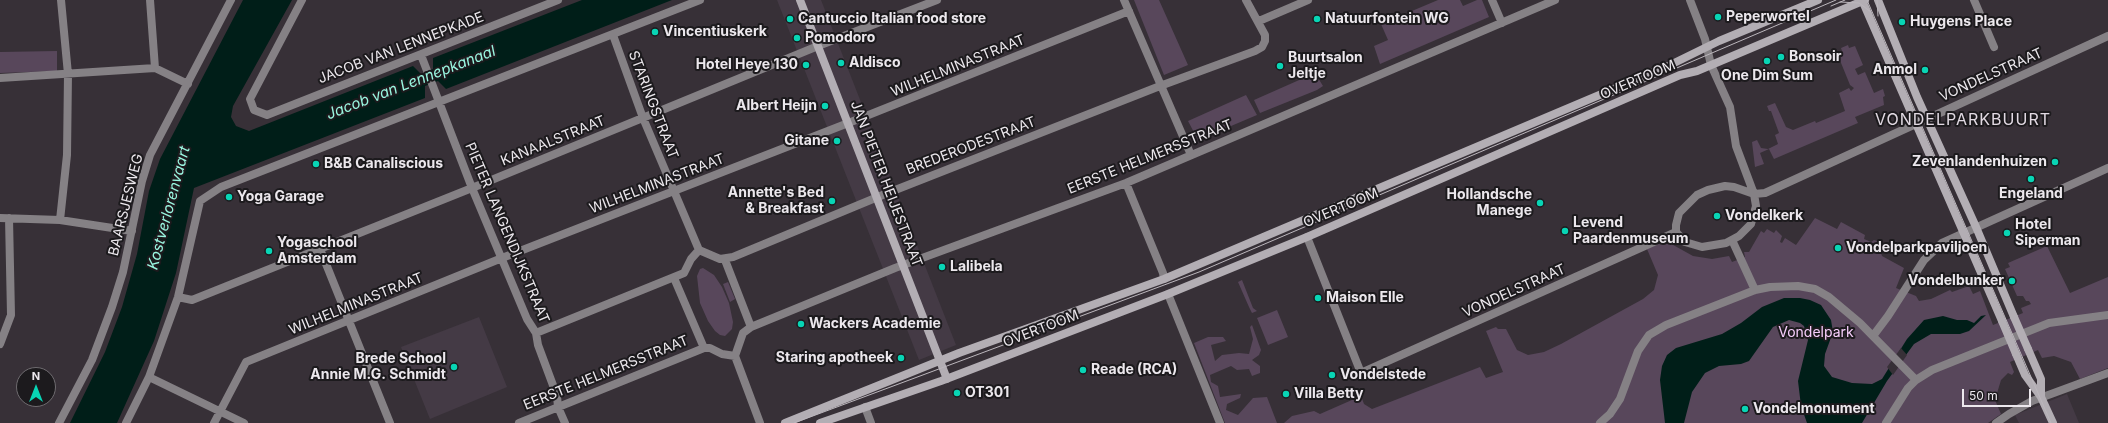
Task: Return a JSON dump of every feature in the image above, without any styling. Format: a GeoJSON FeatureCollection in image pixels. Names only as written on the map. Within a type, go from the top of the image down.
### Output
{"type":"FeatureCollection","features":[{"type":"Feature","properties":{"kind":"main road","name":"JAN PIETER HEIJESTRAAT"},"geometry":{"type":"LineString","coordinates":[[800,0],[878,197],[947,379]]}},
{"type":"Feature","properties":{"kind":"main road","name":"OVERTOOM"},"geometry":{"type":"LineString","coordinates":[[785,423],[941,361],[1164,279],[1668,66],[1707,47],[1818,0]]}},
{"type":"Feature","properties":{"kind":"main road","name":"OVERTOOM"},"geometry":{"type":"LineString","coordinates":[[820,423],[947,379],[1168,294],[1307,237],[1680,75],[1711,65],[1863,0]]}},
{"type":"Feature","properties":{"kind":"main road"},"geometry":{"type":"LineString","coordinates":[[1863,0],[2025,375],[2041,397],[2053,423]]}},
{"type":"Feature","properties":{"kind":"main road"},"geometry":{"type":"LineString","coordinates":[[1878,0],[2041,379],[2041,397]]}},
{"type":"Feature","properties":{"kind":"street"},"geometry":{"type":"LineString","coordinates":[[60,220],[67,155],[68,74],[61,0]]}},
{"type":"Feature","properties":{"kind":"street"},"geometry":{"type":"LineString","coordinates":[[150,0],[155,68]]}},
{"type":"Feature","properties":{"kind":"street","name":"BAARSJESWEG"},"geometry":{"type":"LineString","coordinates":[[59,423],[92,360],[106,327],[122,272],[142,181],[150,155],[231,0]]}},
{"type":"Feature","properties":{"kind":"street","name":"JACOB VAN LENNEPKADE"},"geometry":{"type":"LineString","coordinates":[[302,0],[250,99],[254,110],[267,115],[558,0]]}},
{"type":"Feature","properties":{"kind":"street"},"geometry":{"type":"LineString","coordinates":[[126,423],[149,377],[178,297],[200,201],[221,187],[700,0]]}},
{"type":"Feature","properties":{"kind":"street","name":"KANAALSTRAAT"},"geometry":{"type":"LineString","coordinates":[[178,297],[192,300],[472,188],[818,46],[937,0]]}},
{"type":"Feature","properties":{"kind":"street"},"geometry":{"type":"LineString","coordinates":[[1124,0],[1191,155]]}},
{"type":"Feature","properties":{"kind":"street"},"geometry":{"type":"LineString","coordinates":[[1246,0],[1253,15],[1259,21],[1308,0]]}},
{"type":"Feature","properties":{"kind":"street"},"geometry":{"type":"LineString","coordinates":[[1492,0],[1502,23]]}},
{"type":"Feature","properties":{"kind":"street","name":"EERSTE HELMERSSTRAAT"},"geometry":{"type":"LineString","coordinates":[[751,327],[904,265],[1126,183],[1555,0]]}},
{"type":"Feature","properties":{"kind":"street"},"geometry":{"type":"LineString","coordinates":[[1690,0],[1707,47],[1711,65],[1730,107],[1736,146],[1754,194],[1756,206],[1754,219],[1745,231],[1732,240],[1710,246],[1693,246],[1685,242],[1676,232],[1679,213],[1697,195],[1708,190],[1725,186],[1734,187],[1754,194]]}},
{"type":"Feature","properties":{"kind":"street"},"geometry":{"type":"LineString","coordinates":[[1974,0],[1994,47]]}},
{"type":"Feature","properties":{"kind":"street","name":"WILHELMINASTRAAT"},"geometry":{"type":"LineString","coordinates":[[214,423],[246,362],[502,258],[849,123],[1129,11]]}},
{"type":"Feature","properties":{"kind":"street","name":"BREDERODESTRAAT"},"geometry":{"type":"LineString","coordinates":[[725,260],[878,197],[1262,47],[1265,41],[1265,35],[1259,21]]}},
{"type":"Feature","properties":{"kind":"street","name":"STARINGSTRAAT"},"geometry":{"type":"LineString","coordinates":[[613,35],[643,118],[698,250]]}},
{"type":"Feature","properties":{"kind":"street","name":"VONDELSTRAAT"},"geometry":{"type":"LineString","coordinates":[[1754,194],[1765,193],[2108,36]]}},
{"type":"Feature","properties":{"kind":"street","name":"PIETER LANGENDIJKSTRAAT"},"geometry":{"type":"LineString","coordinates":[[421,55],[472,188],[527,319],[536,333],[538,345],[557,396],[558,407],[565,423]]}},
{"type":"Feature","properties":{"kind":"street"},"geometry":{"type":"LineString","coordinates":[[0,78],[155,68],[188,84]]}},
{"type":"Feature","properties":{"kind":"street"},"geometry":{"type":"LineString","coordinates":[[1873,336],[1888,316],[1924,260],[1942,243],[2108,168]]}},
{"type":"Feature","properties":{"kind":"street"},"geometry":{"type":"LineString","coordinates":[[1126,183],[1164,279]]}},
{"type":"Feature","properties":{"kind":"street"},"geometry":{"type":"LineString","coordinates":[[0,344],[11,315],[10,264],[4,218],[60,220],[132,231]]}},
{"type":"Feature","properties":{"kind":"street","name":"VONDELSTRAAT"},"geometry":{"type":"LineString","coordinates":[[1307,237],[1361,373],[1676,232]]}},
{"type":"Feature","properties":{"kind":"street"},"geometry":{"type":"LineString","coordinates":[[1732,240],[1755,290]]}},
{"type":"Feature","properties":{"kind":"street"},"geometry":{"type":"LineString","coordinates":[[320,249],[390,423]]}},
{"type":"Feature","properties":{"kind":"street"},"geometry":{"type":"LineString","coordinates":[[536,333],[674,278],[684,273],[691,259],[698,250],[708,252],[716,258],[725,260],[751,327],[743,333],[734,356],[760,423]]}},
{"type":"Feature","properties":{"kind":"street"},"geometry":{"type":"LineString","coordinates":[[674,278],[704,348],[710,348],[722,354],[734,356]]}},
{"type":"Feature","properties":{"kind":"street"},"geometry":{"type":"LineString","coordinates":[[1600,423],[1610,414],[1620,399],[1638,351],[1649,335],[1666,325],[1755,290],[1782,285],[1815,289],[1837,303],[1873,336],[1916,380]]}},
{"type":"Feature","properties":{"kind":"street"},"geometry":{"type":"LineString","coordinates":[[1168,294],[1220,423]]}},
{"type":"Feature","properties":{"kind":"street"},"geometry":{"type":"LineString","coordinates":[[1886,423],[1908,388],[1916,380],[1932,370],[2032,328],[2065,320],[2108,315]]}},
{"type":"Feature","properties":{"kind":"street","name":"EERSTE HELMERSSTRAAT"},"geometry":{"type":"LineString","coordinates":[[519,423],[704,348]]}},
{"type":"Feature","properties":{"kind":"street"},"geometry":{"type":"LineString","coordinates":[[1996,423],[2009,414],[2041,397],[2108,373]]}},
{"type":"Feature","properties":{"kind":"street"},"geometry":{"type":"LineString","coordinates":[[149,377],[244,423]]}},
{"type":"Feature","properties":{"kind":"street"},"geometry":{"type":"LineString","coordinates":[[865,407],[871,423]]}},
{"type":"Feature","properties":{"kind":"shaded area"},"geometry":{"type":"Polygon","coordinates":[[[777,0],[821,0],[956,345],[919,360],[777,0]]]}},
{"type":"Feature","properties":{"kind":"shaded area","name":"Brede School Annie M.G. Schmidt"},"geometry":{"type":"Polygon","coordinates":[[[479,317],[507,387],[430,419],[401,347],[479,317]]]}},
{"type":"Feature","properties":{"kind":"shaded area"},"geometry":{"type":"Polygon","coordinates":[[[2067,394],[2079,423],[2019,423],[2015,415],[2067,394]]]}},
{"type":"Feature","properties":{"kind":"green space"},"geometry":{"type":"Polygon","coordinates":[[[1134,0],[1159,0],[1188,65],[1164,75],[1134,0]]]}},
{"type":"Feature","properties":{"kind":"green space"},"geometry":{"type":"Polygon","coordinates":[[[1438,0],[1460,0],[1463,6],[1477,0],[1482,0],[1489,17],[1380,64],[1374,46],[1388,40],[1381,24],[1438,0]]]}},
{"type":"Feature","properties":{"kind":"green space"},"geometry":{"type":"Polygon","coordinates":[[[1848,45],[1849,48],[1855,46],[1863,65],[1855,69],[1858,75],[1865,72],[1874,93],[1883,89],[1885,96],[1883,97],[1884,105],[1855,117],[1858,123],[1774,159],[1769,149],[1760,153],[1764,164],[1755,167],[1752,142],[1757,140],[1761,148],[1768,149],[1778,144],[1775,135],[1779,133],[1771,111],[1769,111],[1767,106],[1775,103],[1786,127],[1793,130],[1815,121],[1816,123],[1845,111],[1839,93],[1849,88],[1851,91],[1854,88],[1850,85],[1837,53],[1842,51],[1841,48],[1848,45]]]}},
{"type":"Feature","properties":{"kind":"green space"},"geometry":{"type":"Polygon","coordinates":[[[57,51],[57,71],[0,73],[0,52],[57,51]]]}},
{"type":"Feature","properties":{"kind":"green space"},"geometry":{"type":"Polygon","coordinates":[[[1315,73],[1323,86],[1317,90],[1260,113],[1254,100],[1315,73]]]}},
{"type":"Feature","properties":{"kind":"green space"},"geometry":{"type":"Polygon","coordinates":[[[1246,95],[1257,115],[1198,140],[1188,121],[1246,95]]]}},
{"type":"Feature","properties":{"kind":"green space","name":"Vondelpark"},"geometry":{"type":"Polygon","coordinates":[[[1815,218],[1837,229],[1841,222],[1865,235],[1864,239],[1871,242],[1874,240],[1877,241],[1882,256],[1904,268],[1896,288],[1916,296],[1919,301],[1931,299],[1950,290],[1952,292],[1969,286],[1973,294],[1980,291],[1993,325],[2023,313],[2021,308],[2031,304],[2029,301],[2026,301],[2023,296],[2017,296],[2005,269],[2010,267],[2008,263],[2047,246],[2070,293],[2108,277],[2108,368],[2080,379],[2071,362],[2054,356],[2042,358],[2038,350],[2010,362],[2014,372],[2012,375],[2008,373],[2001,380],[1995,400],[2001,414],[1988,423],[1284,423],[1292,416],[1314,411],[1320,414],[1361,396],[1364,404],[1372,409],[1480,367],[1486,378],[1503,372],[1486,331],[1496,327],[1498,329],[1506,329],[1517,350],[1528,355],[1544,352],[1561,344],[1643,299],[1654,290],[1658,275],[1647,249],[1666,241],[1693,256],[1712,259],[1729,256],[1732,262],[1745,257],[1744,252],[1749,252],[1761,231],[1764,233],[1767,229],[1774,233],[1776,230],[1782,236],[1780,242],[1782,243],[1785,238],[1796,245],[1815,218]]]}},
{"type":"Feature","properties":{"kind":"green space"},"geometry":{"type":"Polygon","coordinates":[[[703,268],[714,275],[722,287],[729,303],[733,322],[732,329],[725,336],[720,335],[715,331],[708,321],[700,303],[697,276],[700,269],[703,268]]]}},
{"type":"Feature","properties":{"kind":"green space"},"geometry":{"type":"Polygon","coordinates":[[[1242,280],[1253,308],[1257,311],[1252,313],[1238,282],[1242,280]]]}},
{"type":"Feature","properties":{"kind":"green space"},"geometry":{"type":"Polygon","coordinates":[[[728,282],[735,299],[730,302],[723,284],[728,282]]]}},
{"type":"Feature","properties":{"kind":"green space"},"geometry":{"type":"Polygon","coordinates":[[[1277,310],[1288,337],[1268,345],[1257,318],[1277,310]]]}},
{"type":"Feature","properties":{"kind":"green space"},"geometry":{"type":"Polygon","coordinates":[[[1252,325],[1261,350],[1259,355],[1252,360],[1260,366],[1260,373],[1252,376],[1249,369],[1237,370],[1231,366],[1210,375],[1211,382],[1218,386],[1220,397],[1241,394],[1240,398],[1227,404],[1226,410],[1238,415],[1253,398],[1267,397],[1277,423],[1225,423],[1194,343],[1208,337],[1223,337],[1226,341],[1211,345],[1215,361],[1222,355],[1239,353],[1249,354],[1253,339],[1250,327],[1252,325]]]}},
{"type":"Feature","properties":{"kind":"water"},"geometry":{"type":"Polygon","coordinates":[[[243,0],[292,0],[233,106],[231,117],[236,126],[249,131],[413,66],[421,74],[433,69],[433,58],[582,0],[672,0],[446,89],[438,81],[425,86],[425,98],[194,188],[176,273],[154,341],[117,423],[70,423],[105,352],[122,307],[137,254],[149,191],[160,159],[243,0]]]}},
{"type":"Feature","properties":{"kind":"water"},"geometry":{"type":"Polygon","coordinates":[[[1784,298],[1800,298],[1810,300],[1821,305],[1831,320],[1833,332],[1825,354],[1824,366],[1832,377],[1852,383],[1872,384],[1882,379],[1907,339],[1924,320],[1943,316],[1957,320],[1967,320],[1974,323],[1981,316],[1986,315],[1969,331],[1960,334],[1931,334],[1914,344],[1887,381],[1862,423],[1807,423],[1801,406],[1798,381],[1808,340],[1804,326],[1800,323],[1789,320],[1773,327],[1749,361],[1741,364],[1719,366],[1705,373],[1692,392],[1684,423],[1665,423],[1660,380],[1662,366],[1667,355],[1676,348],[1722,334],[1741,323],[1762,307],[1784,298]]]}},
{"type":"Feature","properties":{"kind":"pier"},"geometry":{"type":"Polygon","coordinates":[[[1901,348],[1907,355],[1893,375],[1887,367],[1901,348]]]}},
{"type":"Feature","properties":{"kind":"tram line"},"geometry":{"type":"LineString","coordinates":[[794,423],[1199,272],[1836,0]]}},
{"type":"Feature","properties":{"kind":"tram line"},"geometry":{"type":"LineString","coordinates":[[1831,6],[1845,0]]}},
{"type":"Feature","properties":{"kind":"tram line"},"geometry":{"type":"LineString","coordinates":[[1867,0],[2051,423]]}},
{"type":"Feature","properties":{"kind":"tram line"},"geometry":{"type":"LineString","coordinates":[[1877,0],[1878,16]]}},
{"type":"Feature","properties":{"kind":"tram line"},"geometry":{"type":"LineString","coordinates":[[1840,2],[1859,3],[1871,12]]}},
{"type":"Feature","properties":{"kind":"place","name":"Peperwortel"},"geometry":{"type":"Point","coordinates":[1718,17]}},
{"type":"Feature","properties":{"kind":"place","name":"Cantuccio Italian food store"},"geometry":{"type":"Point","coordinates":[790,19]}},
{"type":"Feature","properties":{"kind":"place","name":"Natuurfontein WG"},"geometry":{"type":"Point","coordinates":[1317,19]}},
{"type":"Feature","properties":{"kind":"place","name":"Huygens Place"},"geometry":{"type":"Point","coordinates":[1902,22]}},
{"type":"Feature","properties":{"kind":"place","name":"Vincentiuskerk"},"geometry":{"type":"Point","coordinates":[655,32]}},
{"type":"Feature","properties":{"kind":"place","name":"Pomodoro"},"geometry":{"type":"Point","coordinates":[797,38]}},
{"type":"Feature","properties":{"kind":"place","name":"Bonsoir"},"geometry":{"type":"Point","coordinates":[1781,57]}},
{"type":"Feature","properties":{"kind":"place","name":"One Dim Sum"},"geometry":{"type":"Point","coordinates":[1767,61]}},
{"type":"Feature","properties":{"kind":"place","name":"Aldisco"},"geometry":{"type":"Point","coordinates":[841,63]}},
{"type":"Feature","properties":{"kind":"place","name":"Hotel Heye 130"},"geometry":{"type":"Point","coordinates":[806,65]}},
{"type":"Feature","properties":{"kind":"place","name":"Buurtsalon Jeltje"},"geometry":{"type":"Point","coordinates":[1280,66]}},
{"type":"Feature","properties":{"kind":"place","name":"Anmol"},"geometry":{"type":"Point","coordinates":[1925,70]}},
{"type":"Feature","properties":{"kind":"place","name":"Albert Heijn"},"geometry":{"type":"Point","coordinates":[825,106]}},
{"type":"Feature","properties":{"kind":"place","name":"Gitane"},"geometry":{"type":"Point","coordinates":[837,141]}},
{"type":"Feature","properties":{"kind":"place","name":"Zevenlandenhuizen"},"geometry":{"type":"Point","coordinates":[2055,162]}},
{"type":"Feature","properties":{"kind":"place","name":"B&B Canaliscious"},"geometry":{"type":"Point","coordinates":[316,164]}},
{"type":"Feature","properties":{"kind":"place","name":"Engeland"},"geometry":{"type":"Point","coordinates":[2031,179]}},
{"type":"Feature","properties":{"kind":"place","name":"Yoga Garage"},"geometry":{"type":"Point","coordinates":[229,197]}},
{"type":"Feature","properties":{"kind":"place","name":"Annette's Bed & Breakfast"},"geometry":{"type":"Point","coordinates":[832,201]}},
{"type":"Feature","properties":{"kind":"place","name":"Hollandsche Manege"},"geometry":{"type":"Point","coordinates":[1540,203]}},
{"type":"Feature","properties":{"kind":"place","name":"Vondelkerk"},"geometry":{"type":"Point","coordinates":[1717,216]}},
{"type":"Feature","properties":{"kind":"place","name":"Levend Paardenmuseum"},"geometry":{"type":"Point","coordinates":[1565,231]}},
{"type":"Feature","properties":{"kind":"place","name":"Hotel Siperman"},"geometry":{"type":"Point","coordinates":[2007,233]}},
{"type":"Feature","properties":{"kind":"place","name":"Vondelparkpaviljoen"},"geometry":{"type":"Point","coordinates":[1838,248]}},
{"type":"Feature","properties":{"kind":"place","name":"Yogaschool Amsterdam"},"geometry":{"type":"Point","coordinates":[269,251]}},
{"type":"Feature","properties":{"kind":"place","name":"Lalibela"},"geometry":{"type":"Point","coordinates":[942,267]}},
{"type":"Feature","properties":{"kind":"place","name":"Vondelbunker"},"geometry":{"type":"Point","coordinates":[2012,281]}},
{"type":"Feature","properties":{"kind":"place","name":"Maison Elle"},"geometry":{"type":"Point","coordinates":[1318,298]}},
{"type":"Feature","properties":{"kind":"place","name":"Wackers Academie"},"geometry":{"type":"Point","coordinates":[801,324]}},
{"type":"Feature","properties":{"kind":"place","name":"Staring apotheek"},"geometry":{"type":"Point","coordinates":[901,358]}},
{"type":"Feature","properties":{"kind":"place","name":"Brede School Annie M.G. Schmidt"},"geometry":{"type":"Point","coordinates":[454,367]}},
{"type":"Feature","properties":{"kind":"place","name":"Reade (RCA)"},"geometry":{"type":"Point","coordinates":[1083,370]}},
{"type":"Feature","properties":{"kind":"place","name":"Vondelstede"},"geometry":{"type":"Point","coordinates":[1332,375]}},
{"type":"Feature","properties":{"kind":"place","name":"OT301"},"geometry":{"type":"Point","coordinates":[957,393]}},
{"type":"Feature","properties":{"kind":"place","name":"Villa Betty"},"geometry":{"type":"Point","coordinates":[1286,394]}},
{"type":"Feature","properties":{"kind":"place","name":"Vondelmonument"},"geometry":{"type":"Point","coordinates":[1745,409]}},
{"type":"Feature","properties":{"kind":"district","name":"VONDELPARKBUURT"},"geometry":{"type":"Point","coordinates":[1963,120]}},
{"type":"Feature","properties":{"kind":"water label","name":"Jacob van Lennepkanaal"},"geometry":{"type":"Point","coordinates":[411,83]}},
{"type":"Feature","properties":{"kind":"water label","name":"Kostverlorenvaart"},"geometry":{"type":"Point","coordinates":[169,208]}}]}
